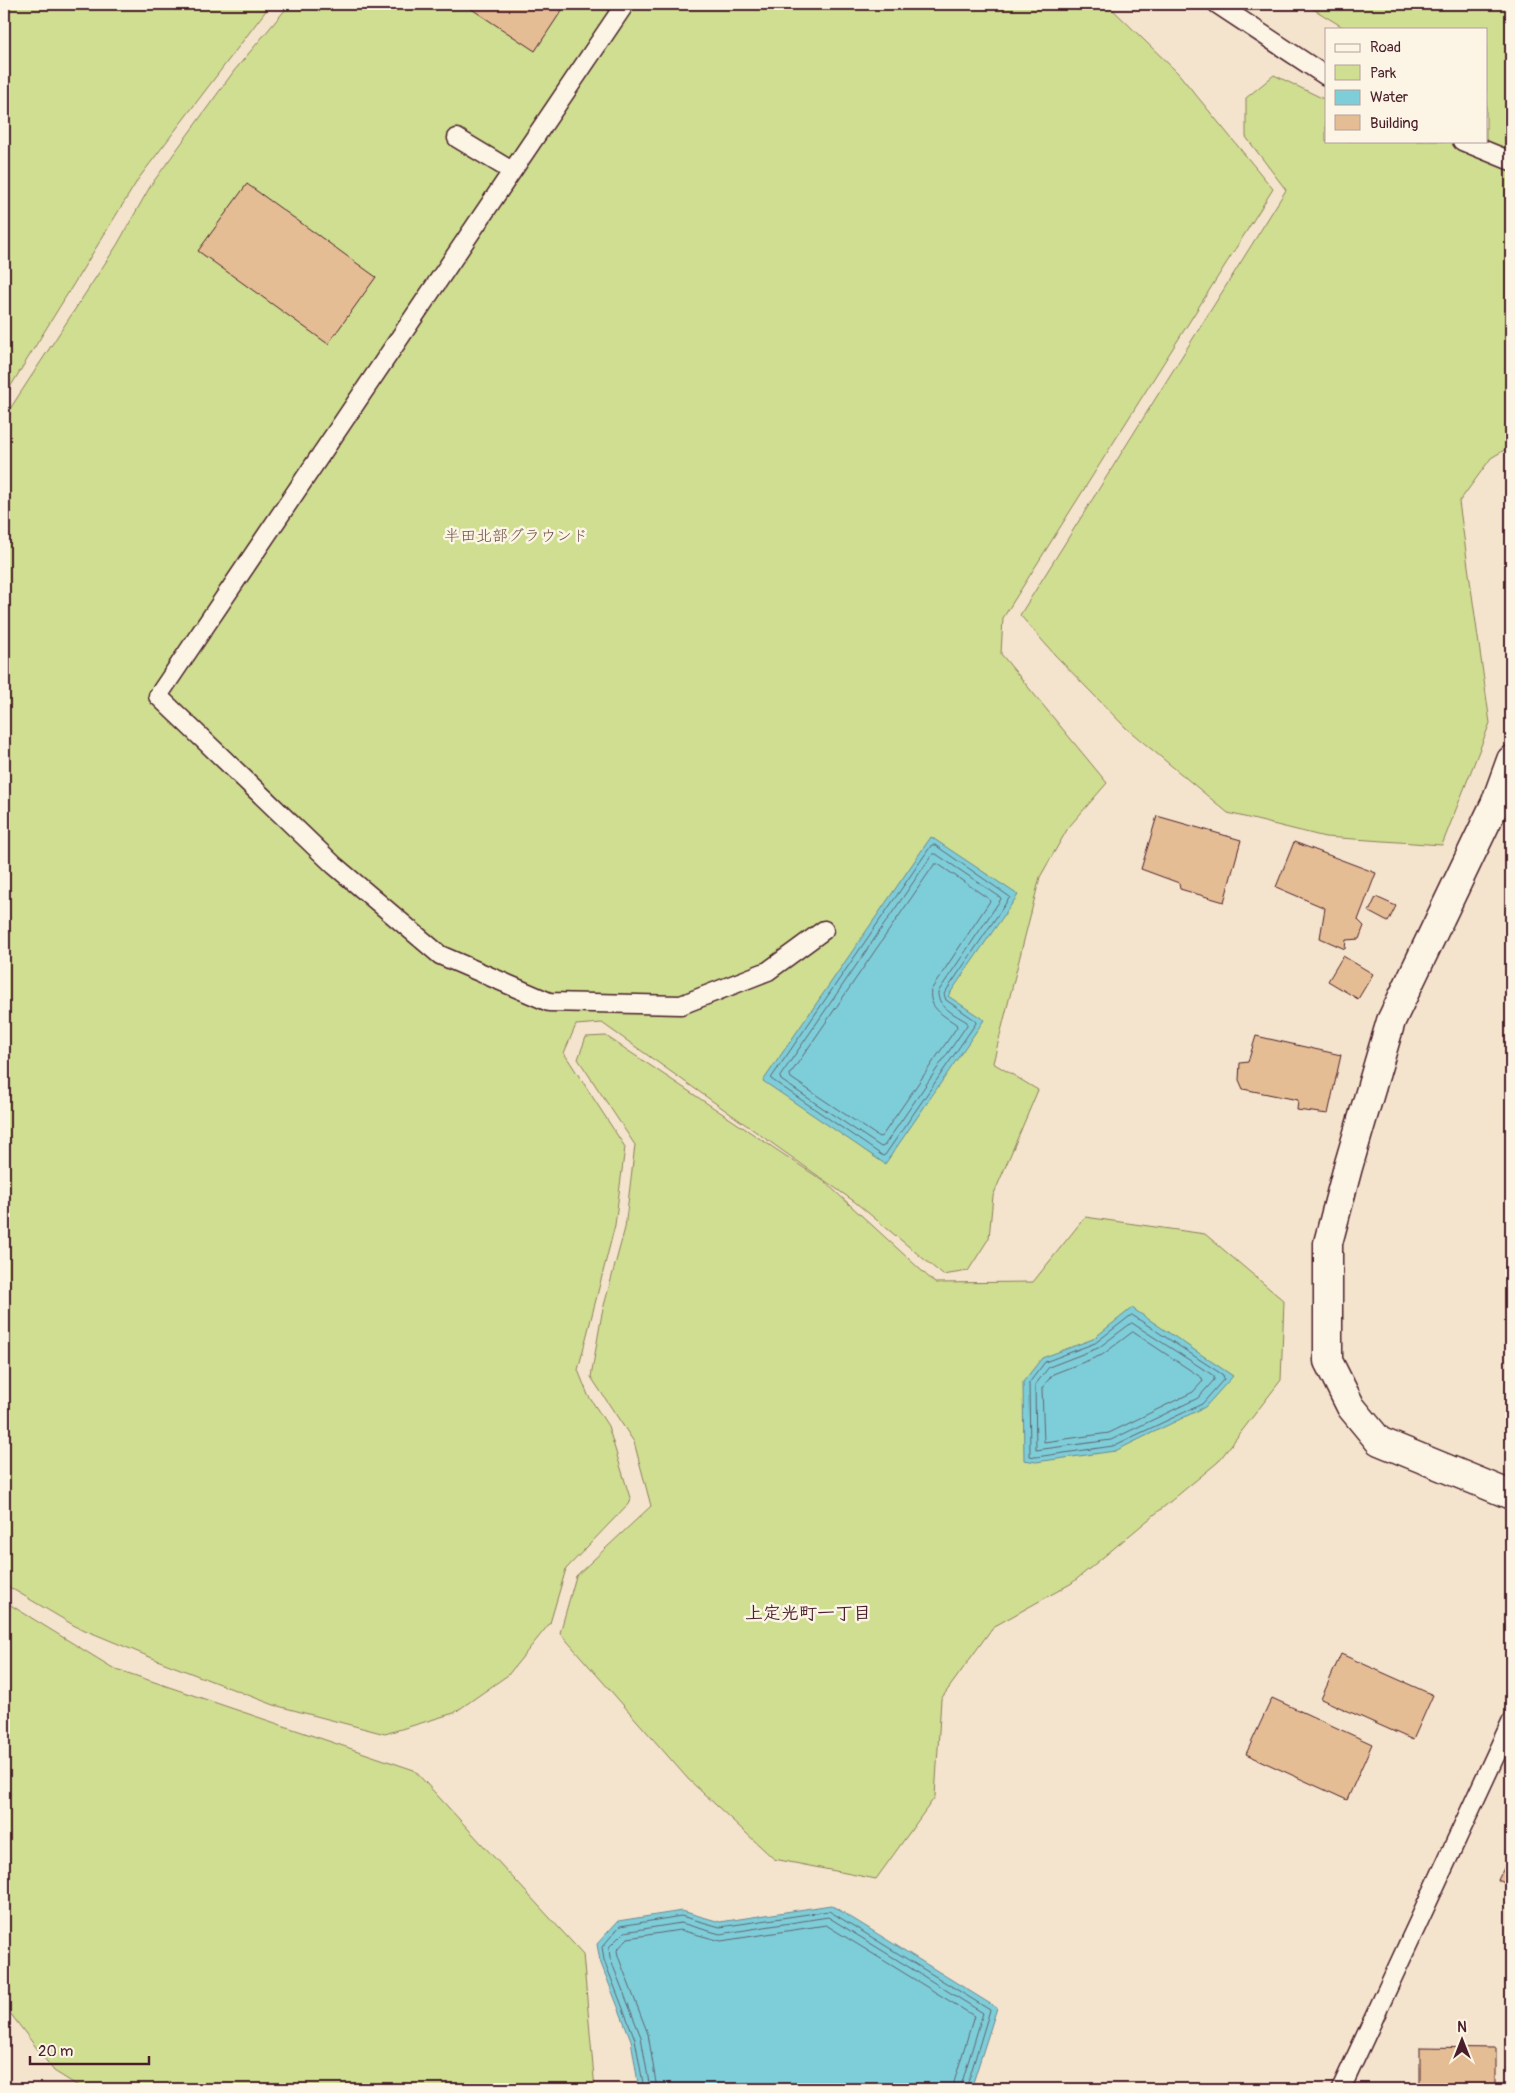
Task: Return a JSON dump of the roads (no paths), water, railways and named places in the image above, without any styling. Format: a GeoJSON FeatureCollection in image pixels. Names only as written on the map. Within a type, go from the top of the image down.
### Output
{"type":"FeatureCollection","features":[{"type":"Feature","properties":{"kind":"street"},"geometry":{"type":"LineString","coordinates":[[1511,760],[1495,804],[1391,1021],[1328,1243],[1328,1361],[1350,1408],[1379,1441],[1511,1496]]}},
{"type":"Feature","properties":{"kind":"lane"},"geometry":{"type":"LineString","coordinates":[[625,4],[158,696],[334,865],[440,955],[549,1002],[681,1005],[768,971],[824,930]]}},
{"type":"Feature","properties":{"kind":"lane"},"geometry":{"type":"LineString","coordinates":[[1217,4],[1325,75]]}},
{"type":"Feature","properties":{"kind":"lane"},"geometry":{"type":"LineString","coordinates":[[457,138],[512,171]]}},
{"type":"Feature","properties":{"kind":"lane"},"geometry":{"type":"LineString","coordinates":[[1464,142],[1511,161]]}},
{"type":"Feature","properties":{"kind":"lane"},"geometry":{"type":"LineString","coordinates":[[1341,2089],[1511,1722]]}},
{"type":"Feature","properties":{"kind":"water"},"geometry":{"type":"Polygon","coordinates":[[[931,837],[1018,895],[948,996],[984,1020],[885,1164],[763,1081],[931,837]]]}},
{"type":"Feature","properties":{"kind":"water"},"geometry":{"type":"Polygon","coordinates":[[[1132,1308],[1233,1376],[1205,1407],[1115,1451],[1036,1462],[1024,1460],[1023,1382],[1042,1358],[1093,1339],[1132,1308]]]}},
{"type":"Feature","properties":{"kind":"water"},"geometry":{"type":"Polygon","coordinates":[[[831,1905],[997,2008],[971,2089],[639,2089],[631,2040],[600,1961],[597,1944],[618,1921],[682,1911],[720,1922],[831,1905]]]}},
{"type":"Feature","properties":{"kind":"district","name":"上定光町一丁目"},"geometry":{"type":"Point","coordinates":[808,1613]}},
{"type":"Feature","properties":{"kind":"park label","name":"半田北部グラウンド"},"geometry":{"type":"Point","coordinates":[516,535]}}]}
